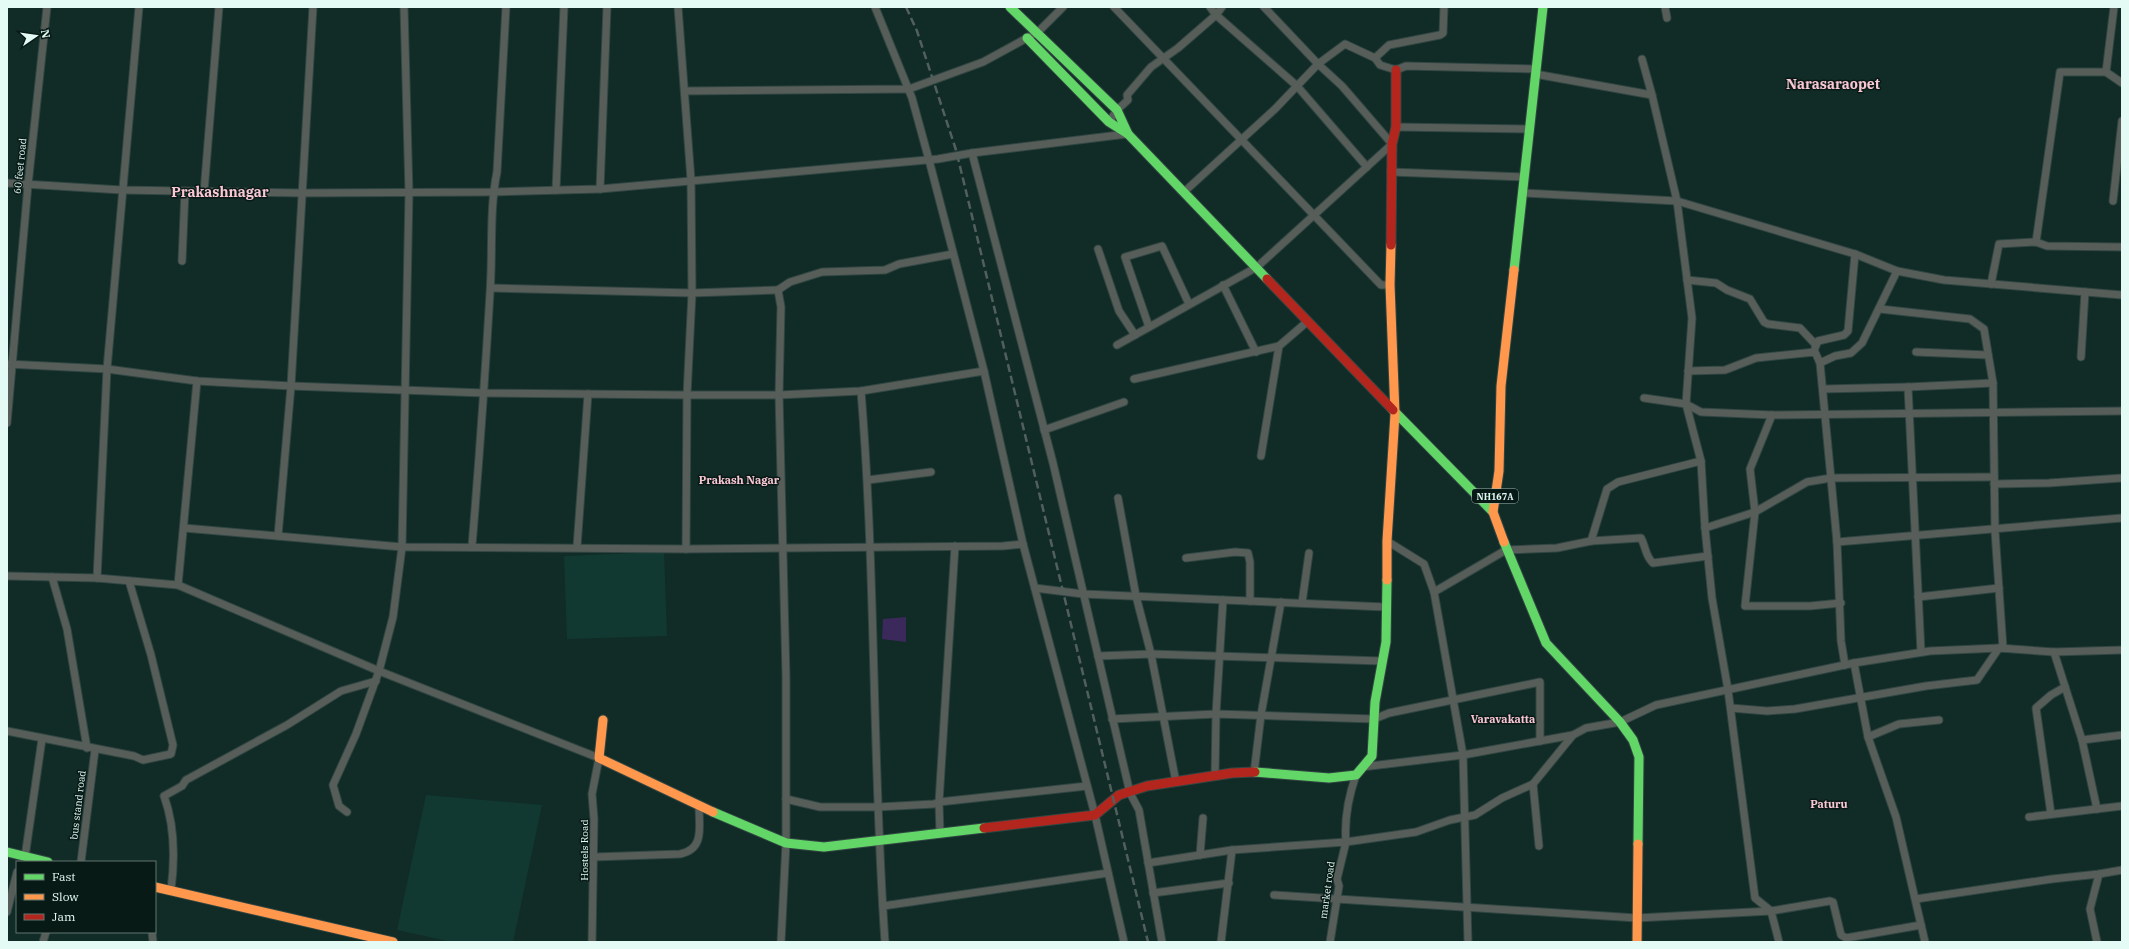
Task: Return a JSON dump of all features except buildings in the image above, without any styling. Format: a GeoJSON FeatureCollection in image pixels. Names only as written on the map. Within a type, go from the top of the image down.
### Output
{"type":"FeatureCollection","features":[{"type":"Feature","properties":{"kind":"main road"},"geometry":{"type":"LineString","coordinates":[[1010,7],[1038,32],[1117,110],[1128,134]]}},
{"type":"Feature","properties":{"kind":"main road","name":"NH167A"},"geometry":{"type":"LineString","coordinates":[[1542,7],[1501,386],[1499,471],[1493,512],[1506,550],[1546,643],[1620,722],[1633,740],[1639,757],[1637,942]]}},
{"type":"Feature","properties":{"kind":"main road"},"geometry":{"type":"LineString","coordinates":[[1027,38],[1110,122],[1128,134],[1257,267],[1396,414],[1493,512]]}},
{"type":"Feature","properties":{"kind":"main road"},"geometry":{"type":"LineString","coordinates":[[603,720],[599,758],[699,806],[786,843],[824,847],[1094,816],[1119,795],[1130,794],[1147,786],[1215,776],[1254,773],[1329,778],[1356,775],[1372,756],[1375,702],[1386,642],[1387,540],[1396,414],[1390,285],[1392,144],[1396,127],[1396,70]]}},
{"type":"Feature","properties":{"kind":"main road"},"geometry":{"type":"LineString","coordinates":[[7,852],[22,858],[42,861]]}},
{"type":"Feature","properties":{"kind":"main road"},"geometry":{"type":"LineString","coordinates":[[156,886],[394,942]]}},
{"type":"Feature","properties":{"kind":"street","name":"60 feet road"},"geometry":{"type":"LineString","coordinates":[[7,423],[9,364],[47,7]]}},
{"type":"Feature","properties":{"kind":"street"},"geometry":{"type":"LineString","coordinates":[[97,578],[107,369],[139,7]]}},
{"type":"Feature","properties":{"kind":"street"},"geometry":{"type":"LineString","coordinates":[[204,192],[219,7]]}},
{"type":"Feature","properties":{"kind":"street"},"geometry":{"type":"LineString","coordinates":[[278,536],[291,386],[313,7]]}},
{"type":"Feature","properties":{"kind":"street"},"geometry":{"type":"LineString","coordinates":[[347,812],[339,806],[334,781],[356,734],[379,671],[393,617],[402,546],[409,193],[404,7]]}},
{"type":"Feature","properties":{"kind":"street"},"geometry":{"type":"LineString","coordinates":[[472,546],[484,393],[490,288],[493,192],[498,172],[506,7]]}},
{"type":"Feature","properties":{"kind":"street"},"geometry":{"type":"LineString","coordinates":[[556,190],[564,7]]}},
{"type":"Feature","properties":{"kind":"street"},"geometry":{"type":"LineString","coordinates":[[600,189],[607,7]]}},
{"type":"Feature","properties":{"kind":"street"},"geometry":{"type":"LineString","coordinates":[[678,7],[691,180],[692,293],[687,395],[686,549]]}},
{"type":"Feature","properties":{"kind":"street"},"geometry":{"type":"LineString","coordinates":[[876,7],[909,89],[929,160],[984,371],[1023,544],[1087,786],[1124,942]]}},
{"type":"Feature","properties":{"kind":"street"},"geometry":{"type":"LineString","coordinates":[[685,91],[909,89],[984,62],[1038,32],[1063,7]]}},
{"type":"Feature","properties":{"kind":"street"},"geometry":{"type":"LineString","coordinates":[[1114,7],[1381,285],[1390,285]]}},
{"type":"Feature","properties":{"kind":"street"},"geometry":{"type":"LineString","coordinates":[[1210,7],[1216,15],[1298,86],[1367,167]]}},
{"type":"Feature","properties":{"kind":"street"},"geometry":{"type":"LineString","coordinates":[[1110,122],[1117,110],[1128,100],[1127,95],[1151,67],[1216,15],[1222,7]]}},
{"type":"Feature","properties":{"kind":"street"},"geometry":{"type":"LineString","coordinates":[[1117,345],[1257,267],[1392,144],[1342,86],[1318,64],[1264,7]]}},
{"type":"Feature","properties":{"kind":"street"},"geometry":{"type":"LineString","coordinates":[[1375,58],[1389,45],[1440,35],[1443,33],[1444,7]]}},
{"type":"Feature","properties":{"kind":"street"},"geometry":{"type":"LineString","coordinates":[[1665,7],[1667,18]]}},
{"type":"Feature","properties":{"kind":"street"},"geometry":{"type":"LineString","coordinates":[[2106,72],[2114,7]]}},
{"type":"Feature","properties":{"kind":"street"},"geometry":{"type":"LineString","coordinates":[[1184,192],[1298,86],[1318,64],[1345,44],[1375,58],[1380,64],[1396,70],[1406,66],[1535,72],[1652,95]]}},
{"type":"Feature","properties":{"kind":"street"},"geometry":{"type":"LineString","coordinates":[[1642,59],[1677,201],[1692,318],[1686,404],[1701,461],[1705,528],[1712,598],[1728,690],[1752,890],[1755,898],[1771,911],[1779,942]]}},
{"type":"Feature","properties":{"kind":"street"},"geometry":{"type":"LineString","coordinates":[[2036,242],[2060,72],[2106,72],[2122,83]]}},
{"type":"Feature","properties":{"kind":"street"},"geometry":{"type":"LineString","coordinates":[[2113,201],[2121,141],[2122,121]]}},
{"type":"Feature","properties":{"kind":"street"},"geometry":{"type":"LineString","coordinates":[[1396,127],[1529,129]]}},
{"type":"Feature","properties":{"kind":"street"},"geometry":{"type":"LineString","coordinates":[[7,183],[122,190],[204,192],[409,193],[600,189],[929,160],[972,153],[1128,134]]}},
{"type":"Feature","properties":{"kind":"street"},"geometry":{"type":"LineString","coordinates":[[972,153],[1044,430],[1130,794],[1139,810],[1162,942]]}},
{"type":"Feature","properties":{"kind":"street"},"geometry":{"type":"LineString","coordinates":[[1392,172],[1524,177]]}},
{"type":"Feature","properties":{"kind":"street"},"geometry":{"type":"LineString","coordinates":[[182,261],[185,191]]}},
{"type":"Feature","properties":{"kind":"street"},"geometry":{"type":"LineString","coordinates":[[1522,193],[1677,201],[1855,254],[1897,271],[1944,280],[2122,295]]}},
{"type":"Feature","properties":{"kind":"street"},"geometry":{"type":"LineString","coordinates":[[1991,284],[1999,244],[2036,242],[2047,246],[2122,246]]}},
{"type":"Feature","properties":{"kind":"street"},"geometry":{"type":"LineString","coordinates":[[1149,327],[1125,257],[1162,246],[1189,304]]}},
{"type":"Feature","properties":{"kind":"street"},"geometry":{"type":"LineString","coordinates":[[1098,249],[1119,311],[1135,335]]}},
{"type":"Feature","properties":{"kind":"street"},"geometry":{"type":"LineString","coordinates":[[490,288],[692,293],[778,290],[790,282],[822,272],[885,270],[899,264],[953,254]]}},
{"type":"Feature","properties":{"kind":"street"},"geometry":{"type":"LineString","coordinates":[[1815,348],[1818,341],[1844,334],[1848,331],[1855,254]]}},
{"type":"Feature","properties":{"kind":"street"},"geometry":{"type":"LineString","coordinates":[[1820,363],[1835,356],[1851,353],[1862,343],[1880,309],[1897,271]]}},
{"type":"Feature","properties":{"kind":"street"},"geometry":{"type":"LineString","coordinates":[[1687,280],[1716,283],[1727,290],[1750,298],[1764,322],[1768,324],[1800,328],[1815,348],[1820,363],[1823,389],[1837,542],[1841,603],[1841,641],[1845,665]]}},
{"type":"Feature","properties":{"kind":"street"},"geometry":{"type":"LineString","coordinates":[[1223,285],[1256,352]]}},
{"type":"Feature","properties":{"kind":"street"},"geometry":{"type":"LineString","coordinates":[[778,290],[781,307],[780,395],[782,547],[786,676],[786,843],[781,942]]}},
{"type":"Feature","properties":{"kind":"street"},"geometry":{"type":"LineString","coordinates":[[2082,357],[2085,292]]}},
{"type":"Feature","properties":{"kind":"street"},"geometry":{"type":"LineString","coordinates":[[1730,708],[1781,710],[1926,686],[1977,680],[2001,648],[1995,530],[1992,412],[1993,383],[1984,329],[1970,319],[1880,309]]}},
{"type":"Feature","properties":{"kind":"street"},"geometry":{"type":"LineString","coordinates":[[1134,379],[1279,346],[1308,321]]}},
{"type":"Feature","properties":{"kind":"street"},"geometry":{"type":"LineString","coordinates":[[1261,456],[1279,346]]}},
{"type":"Feature","properties":{"kind":"street"},"geometry":{"type":"LineString","coordinates":[[1688,371],[1725,370],[1756,358],[1815,348]]}},
{"type":"Feature","properties":{"kind":"street"},"geometry":{"type":"LineString","coordinates":[[1916,352],[1988,355]]}},
{"type":"Feature","properties":{"kind":"street"},"geometry":{"type":"LineString","coordinates":[[9,364],[107,369],[197,380],[291,386],[484,393],[687,395],[780,395],[861,391],[984,371]]}},
{"type":"Feature","properties":{"kind":"street"},"geometry":{"type":"LineString","coordinates":[[178,586],[197,380]]}},
{"type":"Feature","properties":{"kind":"street"},"geometry":{"type":"LineString","coordinates":[[1823,389],[1993,383]]}},
{"type":"Feature","properties":{"kind":"street"},"geometry":{"type":"LineString","coordinates":[[1908,387],[1914,537],[1921,652]]}},
{"type":"Feature","properties":{"kind":"street"},"geometry":{"type":"LineString","coordinates":[[861,391],[868,480],[871,546],[875,735],[885,942]]}},
{"type":"Feature","properties":{"kind":"street"},"geometry":{"type":"LineString","coordinates":[[577,548],[588,394]]}},
{"type":"Feature","properties":{"kind":"street"},"geometry":{"type":"LineString","coordinates":[[1644,398],[1686,404],[1701,412],[1772,415],[1910,415],[1992,412],[2122,411]]}},
{"type":"Feature","properties":{"kind":"street"},"geometry":{"type":"LineString","coordinates":[[1044,430],[1124,402]]}},
{"type":"Feature","properties":{"kind":"street"},"geometry":{"type":"LineString","coordinates":[[1772,415],[1750,469],[1755,512],[1745,606],[1810,606],[1841,603]]}},
{"type":"Feature","properties":{"kind":"street"},"geometry":{"type":"LineString","coordinates":[[1591,541],[1607,489],[1618,482],[1701,461]]}},
{"type":"Feature","properties":{"kind":"street"},"geometry":{"type":"LineString","coordinates":[[868,480],[931,472]]}},
{"type":"Feature","properties":{"kind":"street"},"geometry":{"type":"LineString","coordinates":[[1705,528],[1755,512],[1807,482],[1831,478],[1912,478],[2049,483],[2122,478]]}},
{"type":"Feature","properties":{"kind":"street"},"geometry":{"type":"LineString","coordinates":[[1118,498],[1136,596],[1150,654],[1176,782]]}},
{"type":"Feature","properties":{"kind":"street"},"geometry":{"type":"LineString","coordinates":[[1837,542],[1914,537],[2122,518]]}},
{"type":"Feature","properties":{"kind":"street"},"geometry":{"type":"LineString","coordinates":[[184,528],[402,546],[686,549],[871,546],[1003,546],[1023,544]]}},
{"type":"Feature","properties":{"kind":"street"},"geometry":{"type":"LineString","coordinates":[[1434,592],[1506,550],[1557,548],[1591,541],[1641,538],[1645,545],[1647,558],[1653,563],[1708,556]]}},
{"type":"Feature","properties":{"kind":"street"},"geometry":{"type":"LineString","coordinates":[[1387,540],[1424,564],[1434,592],[1463,755],[1466,816],[1468,942]]}},
{"type":"Feature","properties":{"kind":"street"},"geometry":{"type":"LineString","coordinates":[[940,834],[939,802],[955,546]]}},
{"type":"Feature","properties":{"kind":"street"},"geometry":{"type":"LineString","coordinates":[[1186,558],[1234,552],[1248,553],[1250,562],[1250,601]]}},
{"type":"Feature","properties":{"kind":"street"},"geometry":{"type":"LineString","coordinates":[[1302,603],[1309,554]]}},
{"type":"Feature","properties":{"kind":"street"},"geometry":{"type":"LineString","coordinates":[[7,576],[97,578],[178,586],[379,671],[599,758]]}},
{"type":"Feature","properties":{"kind":"street"},"geometry":{"type":"LineString","coordinates":[[52,577],[67,629],[87,748]]}},
{"type":"Feature","properties":{"kind":"street"},"geometry":{"type":"LineString","coordinates":[[7,731],[95,750],[134,756],[143,760],[171,754],[173,745],[151,654],[129,581]]}},
{"type":"Feature","properties":{"kind":"street"},"geometry":{"type":"LineString","coordinates":[[1035,588],[1083,594],[1386,607]]}},
{"type":"Feature","properties":{"kind":"street"},"geometry":{"type":"LineString","coordinates":[[1918,597],[1999,588]]}},
{"type":"Feature","properties":{"kind":"street"},"geometry":{"type":"LineString","coordinates":[[1215,776],[1216,714],[1223,600]]}},
{"type":"Feature","properties":{"kind":"street"},"geometry":{"type":"LineString","coordinates":[[1254,773],[1261,716],[1281,602]]}},
{"type":"Feature","properties":{"kind":"street"},"geometry":{"type":"LineString","coordinates":[[1362,767],[1463,755],[1573,735],[1586,728],[1606,726],[1620,722],[1656,705],[1854,663],[1921,652],[2001,648],[2054,652],[2122,650]]}},
{"type":"Feature","properties":{"kind":"street"},"geometry":{"type":"LineString","coordinates":[[2054,652],[2082,740],[2097,809]]}},
{"type":"Feature","properties":{"kind":"street"},"geometry":{"type":"LineString","coordinates":[[1098,656],[1150,654],[1382,661]]}},
{"type":"Feature","properties":{"kind":"street"},"geometry":{"type":"LineString","coordinates":[[1854,663],[1859,698],[1868,737],[1896,817],[1925,942]]}},
{"type":"Feature","properties":{"kind":"street"},"geometry":{"type":"LineString","coordinates":[[171,890],[174,868],[172,832],[170,812],[164,796],[182,786],[186,780],[287,725],[341,691],[376,681]]}},
{"type":"Feature","properties":{"kind":"street"},"geometry":{"type":"LineString","coordinates":[[1112,719],[1162,715],[1216,714],[1374,719],[1389,713],[1540,682],[1540,741]]}},
{"type":"Feature","properties":{"kind":"street"},"geometry":{"type":"LineString","coordinates":[[2051,814],[2036,708],[2051,695],[2065,687]]}},
{"type":"Feature","properties":{"kind":"street"},"geometry":{"type":"LineString","coordinates":[[1868,737],[1899,724],[1939,720]]}},
{"type":"Feature","properties":{"kind":"street"},"geometry":{"type":"LineString","coordinates":[[1148,863],[1232,850],[1346,842],[1416,832],[1466,816],[1475,815],[1502,798],[1533,784],[1573,735]]}},
{"type":"Feature","properties":{"kind":"street"},"geometry":{"type":"LineString","coordinates":[[2082,740],[2122,735]]}},
{"type":"Feature","properties":{"kind":"street"},"geometry":{"type":"LineString","coordinates":[[22,858],[42,739]]}},
{"type":"Feature","properties":{"kind":"street","name":"bus stand road"},"geometry":{"type":"LineString","coordinates":[[81,861],[95,750]]}},
{"type":"Feature","properties":{"kind":"street","name":"Hostels Road"},"geometry":{"type":"LineString","coordinates":[[592,942],[594,857],[592,794],[599,758]]}},
{"type":"Feature","properties":{"kind":"street","name":"market road"},"geometry":{"type":"LineString","coordinates":[[1330,942],[1339,886],[1337,879],[1346,842],[1344,824],[1347,799],[1356,775]]}},
{"type":"Feature","properties":{"kind":"street"},"geometry":{"type":"LineString","coordinates":[[1533,784],[1539,846]]}},
{"type":"Feature","properties":{"kind":"street"},"geometry":{"type":"LineString","coordinates":[[786,799],[820,807],[878,807],[934,804],[939,802],[1087,786]]}},
{"type":"Feature","properties":{"kind":"street"},"geometry":{"type":"LineString","coordinates":[[594,857],[680,854],[691,852],[698,843],[699,806]]}},
{"type":"Feature","properties":{"kind":"street"},"geometry":{"type":"LineString","coordinates":[[2029,817],[2122,806]]}},
{"type":"Feature","properties":{"kind":"street"},"geometry":{"type":"LineString","coordinates":[[1200,855],[1203,818]]}},
{"type":"Feature","properties":{"kind":"street"},"geometry":{"type":"LineString","coordinates":[[1221,942],[1232,850]]}},
{"type":"Feature","properties":{"kind":"street"},"geometry":{"type":"LineString","coordinates":[[1916,899],[2052,878],[2099,874],[2122,870]]}},
{"type":"Feature","properties":{"kind":"street"},"geometry":{"type":"LineString","coordinates":[[883,906],[1108,873]]}},
{"type":"Feature","properties":{"kind":"street"},"geometry":{"type":"LineString","coordinates":[[2097,942],[2090,909],[2099,874]]}},
{"type":"Feature","properties":{"kind":"street"},"geometry":{"type":"LineString","coordinates":[[7,912],[16,876]]}},
{"type":"Feature","properties":{"kind":"street"},"geometry":{"type":"LineString","coordinates":[[1153,893],[1229,883]]}},
{"type":"Feature","properties":{"kind":"street"},"geometry":{"type":"LineString","coordinates":[[1274,895],[1637,918],[1771,911],[1833,902],[1841,935],[1846,938],[1921,925]]}},
{"type":"Feature","properties":{"kind":"shaded area"},"geometry":{"type":"Polygon","coordinates":[[[664,552],[667,636],[567,639],[564,556],[664,552]]]}},
{"type":"Feature","properties":{"kind":"shaded area"},"geometry":{"type":"Polygon","coordinates":[[[906,617],[906,642],[882,639],[883,619],[906,617]]]}},
{"type":"Feature","properties":{"kind":"shaded area"},"geometry":{"type":"Polygon","coordinates":[[[426,795],[542,805],[513,942],[452,942],[397,930],[426,795]]]}},
{"type":"Feature","properties":{"kind":"railway"},"geometry":{"type":"LineString","coordinates":[[906,7],[917,31],[956,150],[1148,942]]}},
{"type":"Feature","properties":{"kind":"traffic: fast"},"geometry":{"type":"LineString","coordinates":[[1010,7],[1117,110],[1128,134]]}},
{"type":"Feature","properties":{"kind":"traffic: fast"},"geometry":{"type":"LineString","coordinates":[[1514,270],[1543,7]]}},
{"type":"Feature","properties":{"kind":"traffic: fast"},"geometry":{"type":"LineString","coordinates":[[1027,38],[1109,122],[1128,134],[1267,279]]}},
{"type":"Feature","properties":{"kind":"traffic: fast"},"geometry":{"type":"LineString","coordinates":[[1393,410],[1493,512]]}},
{"type":"Feature","properties":{"kind":"traffic: fast"},"geometry":{"type":"LineString","coordinates":[[1504,542],[1546,643],[1620,722],[1633,740],[1639,757],[1638,844]]}},
{"type":"Feature","properties":{"kind":"traffic: fast"},"geometry":{"type":"LineString","coordinates":[[1255,772],[1329,778],[1356,775],[1372,756],[1375,702],[1386,642],[1387,580]]}},
{"type":"Feature","properties":{"kind":"traffic: fast"},"geometry":{"type":"LineString","coordinates":[[713,812],[786,843],[824,847],[984,828]]}},
{"type":"Feature","properties":{"kind":"traffic: fast"},"geometry":{"type":"LineString","coordinates":[[7,852],[44,861]]}},
{"type":"Feature","properties":{"kind":"traffic: slow"},"geometry":{"type":"LineString","coordinates":[[1387,580],[1387,541],[1395,414],[1390,285],[1391,245]]}},
{"type":"Feature","properties":{"kind":"traffic: slow"},"geometry":{"type":"LineString","coordinates":[[1504,542],[1493,512],[1499,471],[1501,386],[1514,270]]}},
{"type":"Feature","properties":{"kind":"traffic: slow"},"geometry":{"type":"LineString","coordinates":[[603,720],[599,758],[713,812]]}},
{"type":"Feature","properties":{"kind":"traffic: slow"},"geometry":{"type":"LineString","coordinates":[[1637,942],[1638,844]]}},
{"type":"Feature","properties":{"kind":"traffic: slow"},"geometry":{"type":"LineString","coordinates":[[156,887],[393,942]]}},
{"type":"Feature","properties":{"kind":"traffic: jam"},"geometry":{"type":"LineString","coordinates":[[1391,245],[1392,144],[1396,127],[1396,70]]}},
{"type":"Feature","properties":{"kind":"traffic: jam"},"geometry":{"type":"LineString","coordinates":[[1267,279],[1393,410]]}},
{"type":"Feature","properties":{"kind":"traffic: jam"},"geometry":{"type":"LineString","coordinates":[[984,828],[1095,815],[1119,795],[1147,786],[1232,773],[1255,772]]}},
{"type":"Feature","properties":{"kind":"district","name":"Narasaraopet"},"geometry":{"type":"Point","coordinates":[1833,84]}},
{"type":"Feature","properties":{"kind":"district","name":"Prakashnagar"},"geometry":{"type":"Point","coordinates":[220,192]}},
{"type":"Feature","properties":{"kind":"district","name":"Prakash Nagar"},"geometry":{"type":"Point","coordinates":[739,480]}},
{"type":"Feature","properties":{"kind":"district","name":"Varavakatta"},"geometry":{"type":"Point","coordinates":[1503,719]}},
{"type":"Feature","properties":{"kind":"district","name":"Paturu"},"geometry":{"type":"Point","coordinates":[1829,804]}}]}
